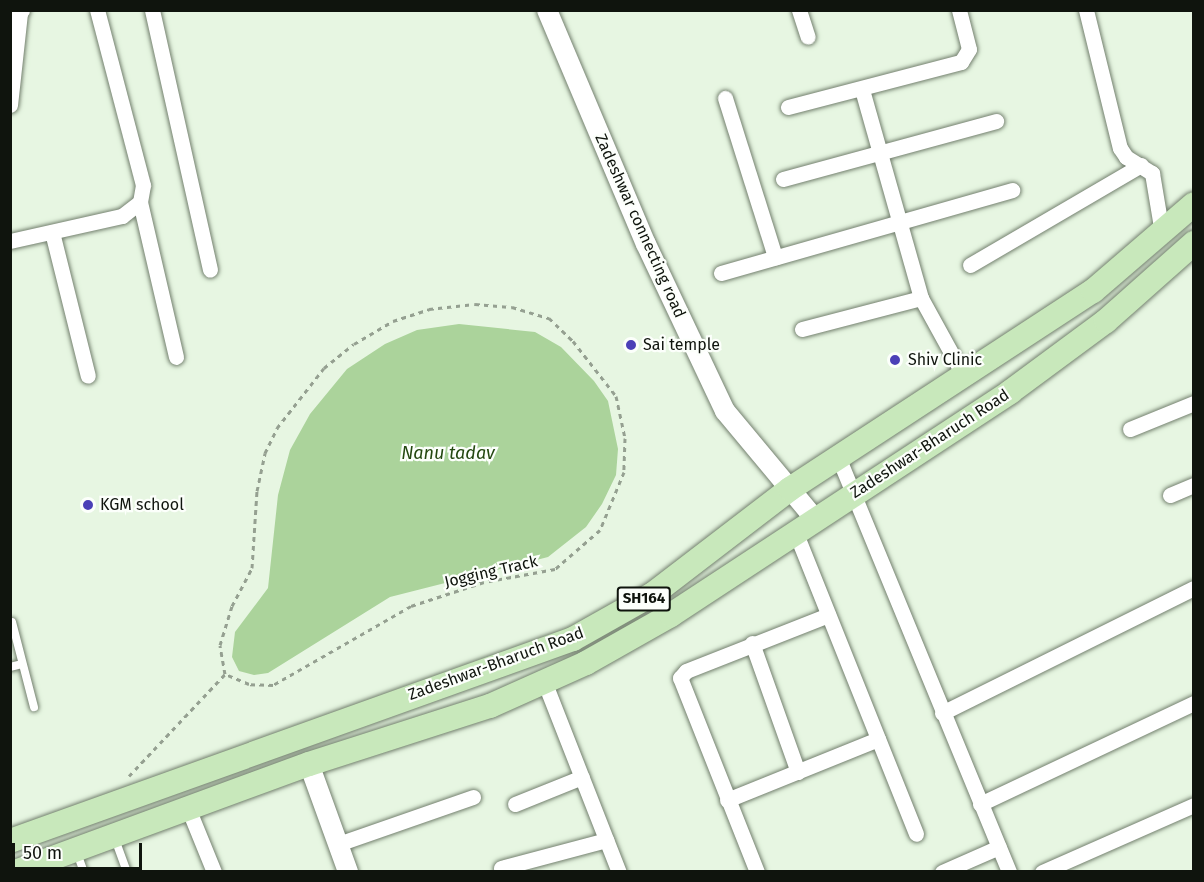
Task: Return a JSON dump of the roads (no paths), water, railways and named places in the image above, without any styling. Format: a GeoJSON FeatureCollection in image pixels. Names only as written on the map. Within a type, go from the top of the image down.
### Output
{"type":"FeatureCollection","features":[{"type":"Feature","properties":{"kind":"main road","name":"Zadeshwar-Bharuch Road"},"geometry":{"type":"LineString","coordinates":[[10,841],[573,639],[653,594],[790,489],[965,378],[1093,291],[1194,204]]}},
{"type":"Feature","properties":{"kind":"main road","name":"Zadeshwar-Bharuch Road"},"geometry":{"type":"LineString","coordinates":[[15,872],[80,861],[114,835],[309,764],[490,706],[544,681],[671,615],[805,525],[1010,393],[1106,321],[1194,243]]}},
{"type":"Feature","properties":{"kind":"street"},"geometry":{"type":"LineString","coordinates":[[97,10],[143,185],[140,202],[176,357]]}},
{"type":"Feature","properties":{"kind":"street"},"geometry":{"type":"LineString","coordinates":[[152,10],[210,270]]}},
{"type":"Feature","properties":{"kind":"street","name":"Zadeshwar connecting road"},"geometry":{"type":"LineString","coordinates":[[547,10],[646,244],[725,411],[790,489],[805,525]]}},
{"type":"Feature","properties":{"kind":"street"},"geometry":{"type":"LineString","coordinates":[[798,10],[808,37]]}},
{"type":"Feature","properties":{"kind":"street"},"geometry":{"type":"LineString","coordinates":[[788,107],[961,62],[969,49],[959,10]]}},
{"type":"Feature","properties":{"kind":"street"},"geometry":{"type":"LineString","coordinates":[[1086,10],[1120,148],[1126,157],[1141,165],[1155,180],[1162,233]]}},
{"type":"Feature","properties":{"kind":"street"},"geometry":{"type":"LineString","coordinates":[[10,105],[17,12]]}},
{"type":"Feature","properties":{"kind":"street"},"geometry":{"type":"LineString","coordinates":[[862,88],[921,298],[965,378]]}},
{"type":"Feature","properties":{"kind":"street"},"geometry":{"type":"LineString","coordinates":[[725,98],[775,257]]}},
{"type":"Feature","properties":{"kind":"street"},"geometry":{"type":"LineString","coordinates":[[783,179],[996,122]]}},
{"type":"Feature","properties":{"kind":"street"},"geometry":{"type":"LineString","coordinates":[[970,265],[1141,165]]}},
{"type":"Feature","properties":{"kind":"street"},"geometry":{"type":"LineString","coordinates":[[720,273],[898,220],[1012,190]]}},
{"type":"Feature","properties":{"kind":"street"},"geometry":{"type":"LineString","coordinates":[[10,241],[122,216],[140,202]]}},
{"type":"Feature","properties":{"kind":"street"},"geometry":{"type":"LineString","coordinates":[[52,232],[88,376]]}},
{"type":"Feature","properties":{"kind":"street"},"geometry":{"type":"LineString","coordinates":[[802,329],[921,298]]}},
{"type":"Feature","properties":{"kind":"street"},"geometry":{"type":"LineString","coordinates":[[1130,429],[1194,403]]}},
{"type":"Feature","properties":{"kind":"street"},"geometry":{"type":"LineString","coordinates":[[838,459],[1009,872]]}},
{"type":"Feature","properties":{"kind":"street"},"geometry":{"type":"LineString","coordinates":[[1170,495],[1194,485]]}},
{"type":"Feature","properties":{"kind":"street"},"geometry":{"type":"LineString","coordinates":[[805,525],[828,615],[916,834]]}},
{"type":"Feature","properties":{"kind":"street"},"geometry":{"type":"LineString","coordinates":[[942,713],[1194,588]]}},
{"type":"Feature","properties":{"kind":"street"},"geometry":{"type":"LineString","coordinates":[[756,872],[680,678],[686,671],[828,615]]}},
{"type":"Feature","properties":{"kind":"street"},"geometry":{"type":"LineString","coordinates":[[752,644],[798,772]]}},
{"type":"Feature","properties":{"kind":"street"},"geometry":{"type":"LineString","coordinates":[[544,681],[619,872]]}},
{"type":"Feature","properties":{"kind":"street"},"geometry":{"type":"LineString","coordinates":[[980,804],[1194,703]]}},
{"type":"Feature","properties":{"kind":"street"},"geometry":{"type":"LineString","coordinates":[[727,800],[878,739]]}},
{"type":"Feature","properties":{"kind":"street"},"geometry":{"type":"LineString","coordinates":[[309,764],[348,872]]}},
{"type":"Feature","properties":{"kind":"street"},"geometry":{"type":"LineString","coordinates":[[515,804],[582,777]]}},
{"type":"Feature","properties":{"kind":"street"},"geometry":{"type":"LineString","coordinates":[[338,844],[473,797]]}},
{"type":"Feature","properties":{"kind":"street"},"geometry":{"type":"LineString","coordinates":[[1042,872],[1194,804]]}},
{"type":"Feature","properties":{"kind":"street"},"geometry":{"type":"LineString","coordinates":[[188,808],[214,872]]}},
{"type":"Feature","properties":{"kind":"street"},"geometry":{"type":"LineString","coordinates":[[501,868],[606,840]]}},
{"type":"Feature","properties":{"kind":"street"},"geometry":{"type":"LineString","coordinates":[[942,872],[999,847]]}},
{"type":"Feature","properties":{"kind":"lane"},"geometry":{"type":"LineString","coordinates":[[12,622],[34,707]]}},
{"type":"Feature","properties":{"kind":"lane"},"geometry":{"type":"LineString","coordinates":[[10,667],[22,664]]}},
{"type":"Feature","properties":{"kind":"lane"},"geometry":{"type":"LineString","coordinates":[[114,835],[127,872]]}},
{"type":"Feature","properties":{"kind":"water","name":"Nanu tadav"},"geometry":{"type":"Polygon","coordinates":[[[459,324],[535,332],[561,347],[594,381],[608,401],[618,449],[616,475],[602,504],[586,527],[548,557],[390,597],[268,673],[254,675],[239,671],[232,657],[235,632],[268,588],[278,495],[290,450],[310,414],[347,369],[385,344],[417,330],[459,324]]]}},
{"type":"Feature","properties":{"kind":"place","name":"Sai temple"},"geometry":{"type":"Point","coordinates":[631,345]}},
{"type":"Feature","properties":{"kind":"place","name":"Shiv Clinic"},"geometry":{"type":"Point","coordinates":[895,360]}},
{"type":"Feature","properties":{"kind":"place","name":"KGM school"},"geometry":{"type":"Point","coordinates":[88,505]}}]}
